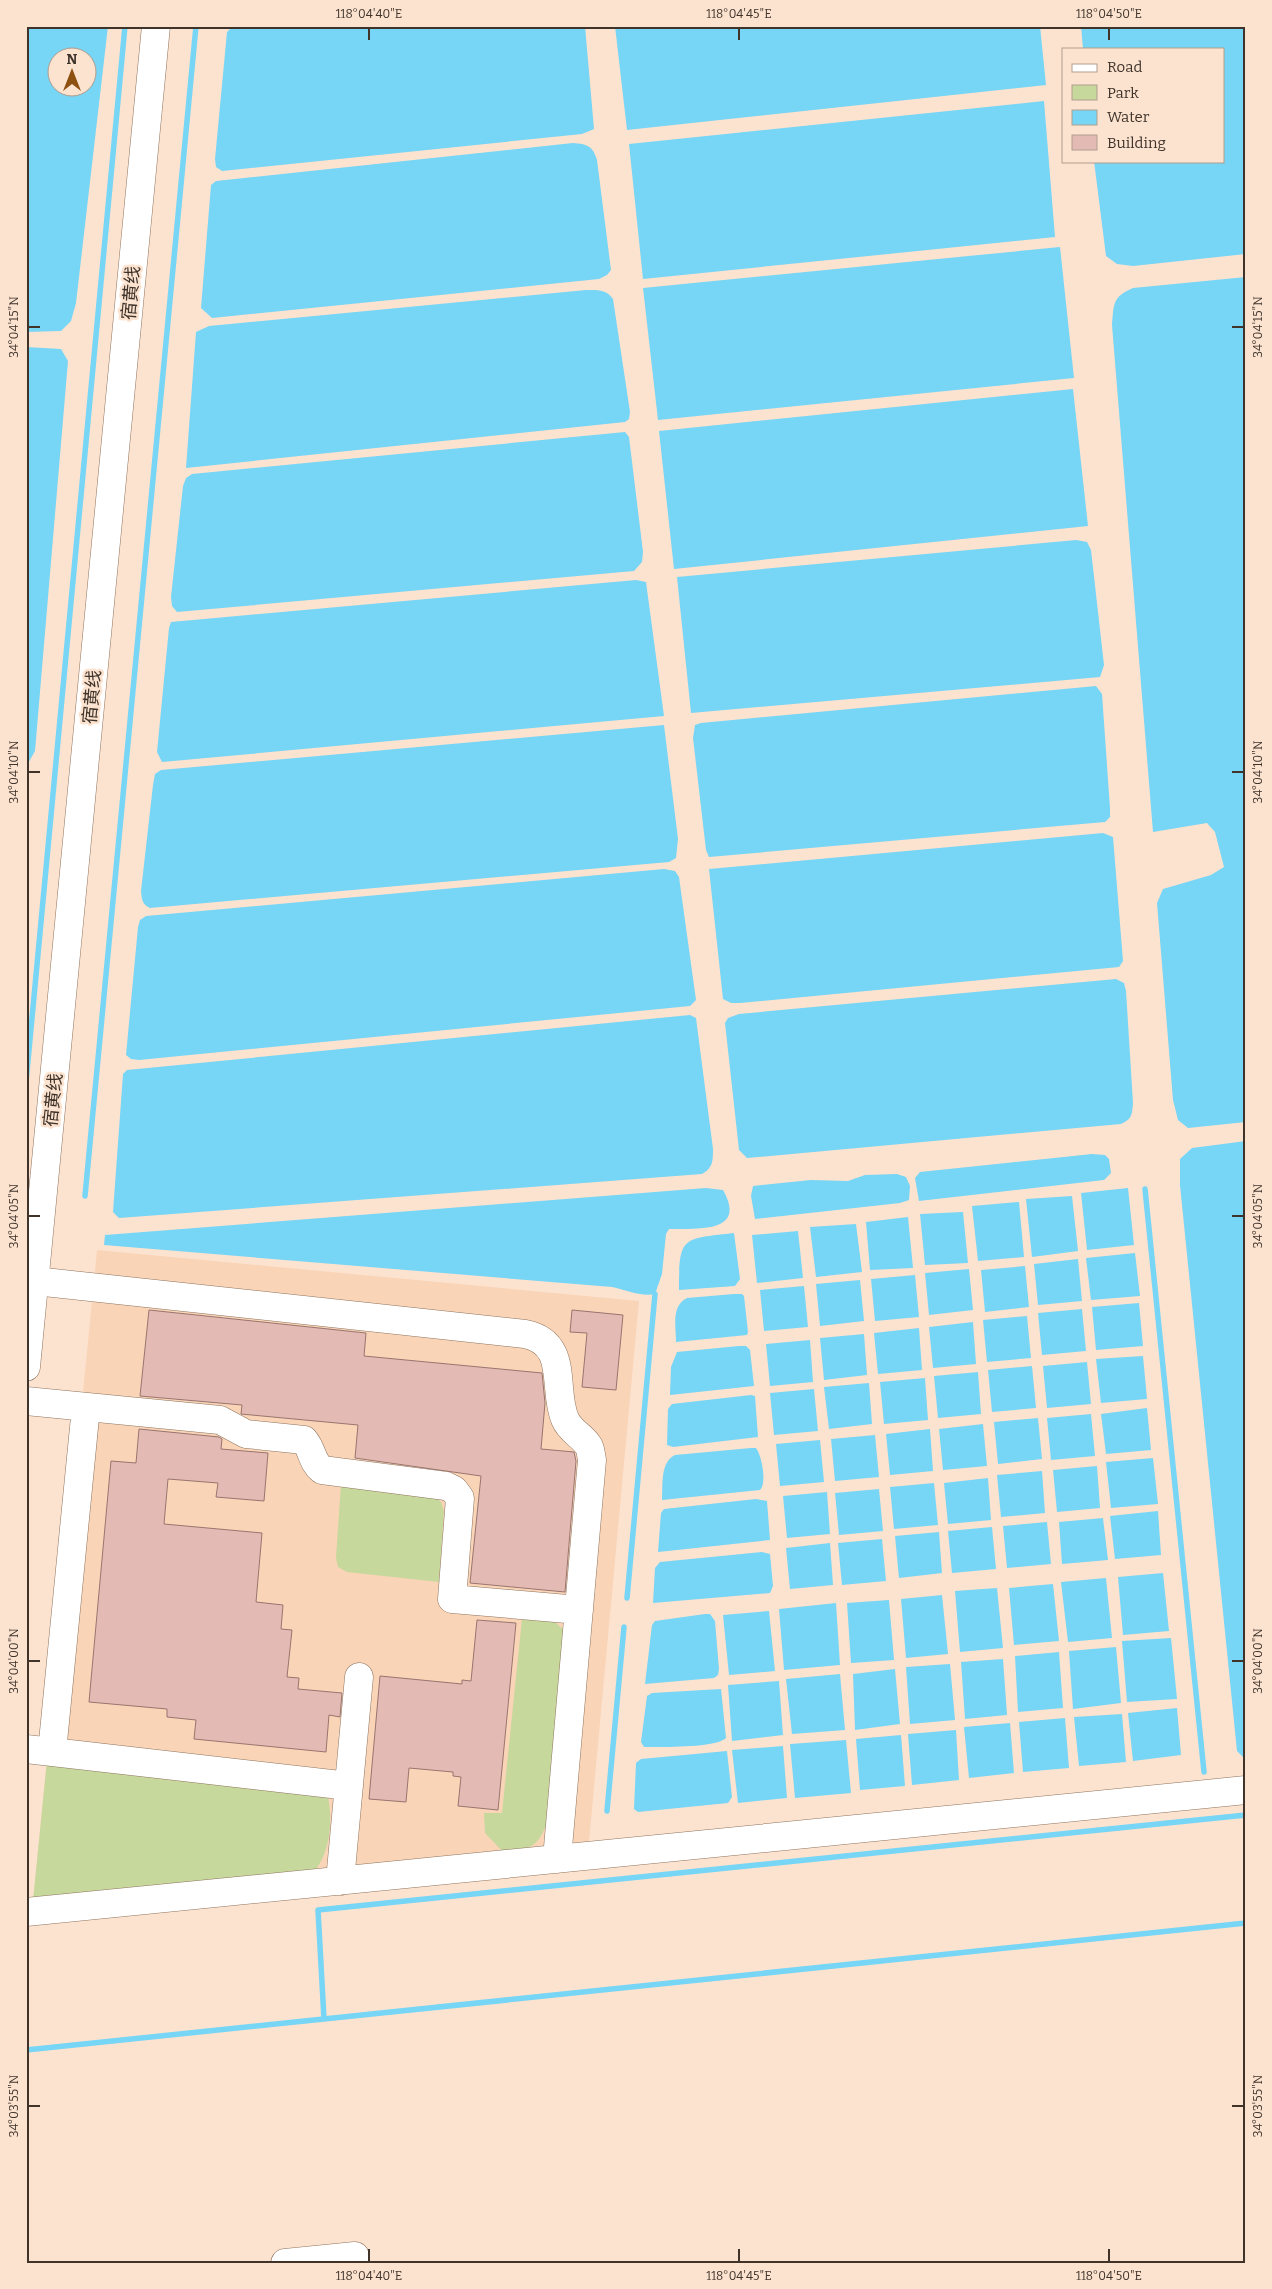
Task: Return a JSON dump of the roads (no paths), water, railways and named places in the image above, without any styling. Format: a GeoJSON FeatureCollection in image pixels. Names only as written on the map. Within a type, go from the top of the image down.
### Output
{"type":"FeatureCollection","features":[{"type":"Feature","properties":{"kind":"main road","name":"宿黄线"},"geometry":{"type":"LineString","coordinates":[[26,1367],[156,26]]}},
{"type":"Feature","properties":{"kind":"main road"},"geometry":{"type":"LineString","coordinates":[[35,1281],[525,1334],[544,1341],[554,1358],[560,1375],[561,1406],[564,1418],[569,1426],[589,1446],[592,1460],[557,1859]]}},
{"type":"Feature","properties":{"kind":"main road"},"geometry":{"type":"LineString","coordinates":[[26,1402],[220,1420],[246,1434],[304,1440],[310,1448],[315,1465],[322,1470],[446,1486],[454,1490],[460,1498],[452,1598],[579,1610]]}},
{"type":"Feature","properties":{"kind":"main road"},"geometry":{"type":"LineString","coordinates":[[86,1407],[39,1751],[349,1786]]}},
{"type":"Feature","properties":{"kind":"main road"},"geometry":{"type":"LineString","coordinates":[[340,1881],[359,1677]]}},
{"type":"Feature","properties":{"kind":"main road"},"geometry":{"type":"LineString","coordinates":[[26,1912],[1246,1790]]}},
{"type":"Feature","properties":{"kind":"main road"},"geometry":{"type":"LineString","coordinates":[[285,2263],[355,2256],[355,2263]]}},
{"type":"Feature","properties":{"kind":"water"},"geometry":{"type":"Polygon","coordinates":[[[26,26],[108,26],[76,303],[71,321],[61,331],[26,332],[26,26]]]}},
{"type":"Feature","properties":{"kind":"water"},"geometry":{"type":"Polygon","coordinates":[[[233,26],[585,26],[594,129],[582,134],[222,171],[216,167],[215,159],[227,32],[233,26]]]}},
{"type":"Feature","properties":{"kind":"water"},"geometry":{"type":"Polygon","coordinates":[[[615,26],[1040,26],[1046,85],[627,130],[615,26]]]}},
{"type":"Feature","properties":{"kind":"water"},"geometry":{"type":"Polygon","coordinates":[[[1081,26],[1246,26],[1246,254],[1133,266],[1117,264],[1106,256],[1094,162],[1224,162],[1224,48],[1083,48],[1081,26]]]}},
{"type":"Feature","properties":{"kind":"water"},"geometry":{"type":"Polygon","coordinates":[[[1044,101],[1055,237],[643,279],[629,144],[1044,101]]]}},
{"type":"Feature","properties":{"kind":"water"},"geometry":{"type":"Polygon","coordinates":[[[573,143],[589,147],[594,152],[597,160],[611,270],[607,275],[599,279],[212,318],[201,308],[211,185],[216,181],[573,143]]]}},
{"type":"Feature","properties":{"kind":"water"},"geometry":{"type":"Polygon","coordinates":[[[1060,247],[1074,378],[658,420],[643,288],[1060,247]]]}},
{"type":"Feature","properties":{"kind":"water"},"geometry":{"type":"Polygon","coordinates":[[[1246,277],[1246,1122],[1188,1128],[1178,1120],[1173,1100],[1157,903],[1163,889],[1211,875],[1224,867],[1215,832],[1207,823],[1153,832],[1112,325],[1115,302],[1126,291],[1133,288],[1246,277]]]}},
{"type":"Feature","properties":{"kind":"water"},"geometry":{"type":"Polygon","coordinates":[[[586,290],[605,292],[613,299],[630,412],[629,419],[625,422],[186,468],[196,332],[209,326],[586,290]]]}},
{"type":"Feature","properties":{"kind":"water"},"geometry":{"type":"Polygon","coordinates":[[[26,347],[61,349],[68,361],[35,751],[26,767],[26,347]]]}},
{"type":"Feature","properties":{"kind":"water"},"geometry":{"type":"Polygon","coordinates":[[[1073,389],[1088,526],[674,569],[659,431],[1073,389]]]}},
{"type":"Feature","properties":{"kind":"water"},"geometry":{"type":"Polygon","coordinates":[[[625,432],[629,437],[643,552],[642,562],[634,571],[177,612],[172,606],[171,597],[183,486],[186,478],[192,474],[625,432]]]}},
{"type":"Feature","properties":{"kind":"water"},"geometry":{"type":"Polygon","coordinates":[[[1076,540],[1087,542],[1091,550],[1104,665],[1100,677],[691,713],[677,577],[1076,540]]]}},
{"type":"Feature","properties":{"kind":"water"},"geometry":{"type":"Polygon","coordinates":[[[636,580],[646,582],[664,716],[162,762],[157,752],[171,622],[636,580]]]}},
{"type":"Feature","properties":{"kind":"water"},"geometry":{"type":"Polygon","coordinates":[[[1096,686],[1102,694],[1110,808],[1110,817],[1105,822],[709,857],[706,850],[693,738],[695,725],[1096,686]]]}},
{"type":"Feature","properties":{"kind":"water"},"geometry":{"type":"Polygon","coordinates":[[[664,725],[678,839],[676,858],[669,862],[150,908],[143,901],[141,891],[153,785],[155,774],[161,770],[664,725]]]}},
{"type":"Feature","properties":{"kind":"water"},"geometry":{"type":"Polygon","coordinates":[[[1103,833],[1113,837],[1123,961],[1119,967],[740,1003],[731,1003],[723,999],[709,869],[1103,833]]]}},
{"type":"Feature","properties":{"kind":"water"},"geometry":{"type":"Polygon","coordinates":[[[664,869],[675,871],[679,877],[696,1000],[690,1006],[139,1060],[131,1059],[126,1055],[138,927],[140,920],[146,916],[664,869]]]}},
{"type":"Feature","properties":{"kind":"water"},"geometry":{"type":"Polygon","coordinates":[[[1116,979],[1124,983],[1126,991],[1133,1103],[1131,1116],[1121,1124],[747,1158],[739,1150],[725,1023],[728,1018],[739,1014],[1116,979]]]}},
{"type":"Feature","properties":{"kind":"water"},"geometry":{"type":"Polygon","coordinates":[[[690,1015],[696,1018],[713,1149],[712,1164],[702,1174],[119,1218],[113,1212],[123,1074],[127,1070],[690,1015]]]}},
{"type":"Feature","properties":{"kind":"water"},"geometry":{"type":"Polygon","coordinates":[[[1246,1141],[1246,1760],[1237,1751],[1180,1185],[1180,1159],[1192,1148],[1246,1141]]]}},
{"type":"Feature","properties":{"kind":"water"},"geometry":{"type":"Polygon","coordinates":[[[1092,1154],[1105,1155],[1109,1159],[1111,1173],[1104,1180],[919,1201],[915,1178],[920,1172],[1092,1154]]]}},
{"type":"Feature","properties":{"kind":"water"},"geometry":{"type":"Polygon","coordinates":[[[897,1174],[906,1177],[910,1186],[909,1200],[900,1203],[755,1219],[751,1196],[753,1186],[811,1180],[848,1181],[865,1175],[897,1174]]]}},
{"type":"Feature","properties":{"kind":"water"},"geometry":{"type":"Polygon","coordinates":[[[706,1188],[723,1190],[729,1204],[729,1215],[716,1226],[669,1229],[666,1234],[662,1274],[655,1294],[650,1295],[612,1287],[104,1245],[105,1235],[706,1188]]]}},
{"type":"Feature","properties":{"kind":"water"},"geometry":{"type":"Polygon","coordinates":[[[1128,1188],[1134,1245],[1087,1250],[1081,1193],[1128,1188]]]}},
{"type":"Feature","properties":{"kind":"water"},"geometry":{"type":"Polygon","coordinates":[[[1072,1196],[1078,1251],[1032,1257],[1026,1199],[1072,1196]]]}},
{"type":"Feature","properties":{"kind":"water"},"geometry":{"type":"Polygon","coordinates":[[[1019,1202],[1024,1257],[978,1261],[972,1206],[1019,1202]]]}},
{"type":"Feature","properties":{"kind":"water"},"geometry":{"type":"Polygon","coordinates":[[[963,1212],[968,1263],[925,1265],[920,1214],[963,1212]]]}},
{"type":"Feature","properties":{"kind":"water"},"geometry":{"type":"Polygon","coordinates":[[[908,1217],[913,1268],[870,1270],[866,1222],[908,1217]]]}},
{"type":"Feature","properties":{"kind":"water"},"geometry":{"type":"Polygon","coordinates":[[[856,1224],[862,1272],[816,1277],[810,1227],[856,1224]]]}},
{"type":"Feature","properties":{"kind":"water"},"geometry":{"type":"Polygon","coordinates":[[[798,1231],[803,1278],[757,1283],[752,1235],[798,1231]]]}},
{"type":"Feature","properties":{"kind":"water"},"geometry":{"type":"Polygon","coordinates":[[[734,1233],[740,1279],[735,1286],[679,1290],[680,1259],[687,1244],[694,1239],[734,1233]]]}},
{"type":"Feature","properties":{"kind":"water"},"geometry":{"type":"Polygon","coordinates":[[[1135,1253],[1140,1296],[1091,1300],[1086,1258],[1135,1253]]]}},
{"type":"Feature","properties":{"kind":"water"},"geometry":{"type":"Polygon","coordinates":[[[1078,1259],[1082,1301],[1038,1305],[1034,1264],[1078,1259]]]}},
{"type":"Feature","properties":{"kind":"water"},"geometry":{"type":"Polygon","coordinates":[[[1025,1266],[1029,1307],[985,1312],[981,1270],[1025,1266]]]}},
{"type":"Feature","properties":{"kind":"water"},"geometry":{"type":"Polygon","coordinates":[[[969,1269],[973,1310],[929,1315],[925,1273],[969,1269]]]}},
{"type":"Feature","properties":{"kind":"water"},"geometry":{"type":"Polygon","coordinates":[[[915,1275],[919,1317],[875,1321],[871,1279],[915,1275]]]}},
{"type":"Feature","properties":{"kind":"water"},"geometry":{"type":"Polygon","coordinates":[[[860,1280],[864,1321],[820,1326],[816,1284],[860,1280]]]}},
{"type":"Feature","properties":{"kind":"water"},"geometry":{"type":"Polygon","coordinates":[[[804,1286],[808,1327],[764,1331],[760,1290],[804,1286]]]}},
{"type":"Feature","properties":{"kind":"water"},"geometry":{"type":"Polygon","coordinates":[[[742,1294],[744,1296],[747,1335],[676,1342],[676,1311],[682,1302],[687,1298],[742,1294]]]}},
{"type":"Feature","properties":{"kind":"water"},"geometry":{"type":"Polygon","coordinates":[[[1139,1303],[1143,1346],[1096,1350],[1092,1307],[1139,1303]]]}},
{"type":"Feature","properties":{"kind":"water"},"geometry":{"type":"Polygon","coordinates":[[[1082,1309],[1086,1351],[1042,1355],[1038,1313],[1082,1309]]]}},
{"type":"Feature","properties":{"kind":"water"},"geometry":{"type":"Polygon","coordinates":[[[1027,1316],[1031,1358],[987,1362],[983,1320],[1027,1316]]]}},
{"type":"Feature","properties":{"kind":"water"},"geometry":{"type":"Polygon","coordinates":[[[973,1322],[976,1364],[933,1368],[929,1327],[973,1322]]]}},
{"type":"Feature","properties":{"kind":"water"},"geometry":{"type":"Polygon","coordinates":[[[919,1328],[922,1370],[878,1374],[874,1333],[919,1328]]]}},
{"type":"Feature","properties":{"kind":"water"},"geometry":{"type":"Polygon","coordinates":[[[864,1334],[867,1375],[824,1380],[820,1338],[864,1334]]]}},
{"type":"Feature","properties":{"kind":"water"},"geometry":{"type":"Polygon","coordinates":[[[810,1340],[813,1382],[770,1386],[766,1344],[810,1340]]]}},
{"type":"Feature","properties":{"kind":"water"},"geometry":{"type":"Polygon","coordinates":[[[746,1346],[750,1350],[754,1386],[670,1395],[671,1367],[677,1352],[746,1346]]]}},
{"type":"Feature","properties":{"kind":"water"},"geometry":{"type":"Polygon","coordinates":[[[1143,1356],[1147,1399],[1101,1403],[1096,1359],[1143,1356]]]}},
{"type":"Feature","properties":{"kind":"water"},"geometry":{"type":"Polygon","coordinates":[[[1087,1362],[1091,1404],[1047,1408],[1043,1366],[1087,1362]]]}},
{"type":"Feature","properties":{"kind":"water"},"geometry":{"type":"Polygon","coordinates":[[[1032,1366],[1036,1408],[992,1412],[988,1370],[1032,1366]]]}},
{"type":"Feature","properties":{"kind":"water"},"geometry":{"type":"Polygon","coordinates":[[[978,1372],[981,1414],[938,1418],[934,1376],[978,1372]]]}},
{"type":"Feature","properties":{"kind":"water"},"geometry":{"type":"Polygon","coordinates":[[[925,1378],[928,1420],[884,1424],[880,1382],[925,1378]]]}},
{"type":"Feature","properties":{"kind":"water"},"geometry":{"type":"Polygon","coordinates":[[[869,1383],[872,1424],[829,1429],[824,1387],[869,1383]]]}},
{"type":"Feature","properties":{"kind":"water"},"geometry":{"type":"Polygon","coordinates":[[[814,1389],[818,1431],[774,1435],[770,1393],[814,1389]]]}},
{"type":"Feature","properties":{"kind":"water"},"geometry":{"type":"Polygon","coordinates":[[[755,1396],[758,1437],[673,1447],[667,1445],[668,1409],[672,1404],[755,1396]]]}},
{"type":"Feature","properties":{"kind":"water"},"geometry":{"type":"Polygon","coordinates":[[[1147,1408],[1151,1450],[1106,1454],[1101,1414],[1147,1408]]]}},
{"type":"Feature","properties":{"kind":"water"},"geometry":{"type":"Polygon","coordinates":[[[1091,1414],[1095,1456],[1051,1460],[1047,1418],[1091,1414]]]}},
{"type":"Feature","properties":{"kind":"water"},"geometry":{"type":"Polygon","coordinates":[[[1038,1418],[1042,1459],[998,1464],[994,1422],[1038,1418]]]}},
{"type":"Feature","properties":{"kind":"water"},"geometry":{"type":"Polygon","coordinates":[[[983,1424],[987,1466],[943,1470],[939,1429],[983,1424]]]}},
{"type":"Feature","properties":{"kind":"water"},"geometry":{"type":"Polygon","coordinates":[[[930,1429],[933,1471],[890,1475],[886,1434],[930,1429]]]}},
{"type":"Feature","properties":{"kind":"water"},"geometry":{"type":"Polygon","coordinates":[[[875,1435],[879,1477],[835,1481],[831,1439],[875,1435]]]}},
{"type":"Feature","properties":{"kind":"water"},"geometry":{"type":"Polygon","coordinates":[[[820,1440],[824,1482],[780,1486],[776,1444],[820,1440]]]}},
{"type":"Feature","properties":{"kind":"water"},"geometry":{"type":"Polygon","coordinates":[[[756,1448],[762,1463],[763,1482],[760,1490],[662,1500],[665,1468],[670,1458],[675,1455],[756,1448]]]}},
{"type":"Feature","properties":{"kind":"water"},"geometry":{"type":"Polygon","coordinates":[[[1153,1458],[1158,1504],[1111,1508],[1106,1462],[1153,1458]]]}},
{"type":"Feature","properties":{"kind":"water"},"geometry":{"type":"Polygon","coordinates":[[[1097,1466],[1100,1508],[1057,1512],[1053,1470],[1097,1466]]]}},
{"type":"Feature","properties":{"kind":"water"},"geometry":{"type":"Polygon","coordinates":[[[1042,1471],[1045,1513],[1001,1517],[997,1475],[1042,1471]]]}},
{"type":"Feature","properties":{"kind":"water"},"geometry":{"type":"Polygon","coordinates":[[[988,1478],[991,1520],[948,1524],[944,1483],[988,1478]]]}},
{"type":"Feature","properties":{"kind":"water"},"geometry":{"type":"Polygon","coordinates":[[[934,1483],[938,1525],[894,1529],[890,1487],[934,1483]]]}},
{"type":"Feature","properties":{"kind":"water"},"geometry":{"type":"Polygon","coordinates":[[[879,1489],[883,1531],[839,1535],[835,1493],[879,1489]]]}},
{"type":"Feature","properties":{"kind":"water"},"geometry":{"type":"Polygon","coordinates":[[[827,1492],[830,1534],[787,1538],[783,1496],[827,1492]]]}},
{"type":"Feature","properties":{"kind":"water"},"geometry":{"type":"Polygon","coordinates":[[[756,1499],[767,1501],[770,1540],[658,1552],[661,1513],[664,1509],[756,1499]]]}},
{"type":"Feature","properties":{"kind":"water"},"geometry":{"type":"Polygon","coordinates":[[[1158,1511],[1161,1555],[1115,1559],[1110,1516],[1158,1511]]]}},
{"type":"Feature","properties":{"kind":"water"},"geometry":{"type":"Polygon","coordinates":[[[1103,1518],[1108,1560],[1062,1564],[1059,1522],[1103,1518]]]}},
{"type":"Feature","properties":{"kind":"water"},"geometry":{"type":"Polygon","coordinates":[[[1047,1522],[1051,1564],[1007,1568],[1003,1526],[1047,1522]]]}},
{"type":"Feature","properties":{"kind":"water"},"geometry":{"type":"Polygon","coordinates":[[[992,1527],[996,1569],[952,1573],[948,1531],[992,1527]]]}},
{"type":"Feature","properties":{"kind":"water"},"geometry":{"type":"Polygon","coordinates":[[[939,1532],[942,1573],[899,1578],[895,1536],[939,1532]]]}},
{"type":"Feature","properties":{"kind":"water"},"geometry":{"type":"Polygon","coordinates":[[[882,1539],[886,1581],[842,1585],[838,1543],[882,1539]]]}},
{"type":"Feature","properties":{"kind":"water"},"geometry":{"type":"Polygon","coordinates":[[[830,1543],[833,1585],[790,1589],[786,1548],[830,1543]]]}},
{"type":"Feature","properties":{"kind":"water"},"geometry":{"type":"Polygon","coordinates":[[[762,1552],[770,1554],[773,1586],[770,1593],[653,1603],[655,1568],[660,1562],[762,1552]]]}},
{"type":"Feature","properties":{"kind":"water"},"geometry":{"type":"Polygon","coordinates":[[[1163,1573],[1169,1631],[1123,1635],[1118,1577],[1163,1573]]]}},
{"type":"Feature","properties":{"kind":"water"},"geometry":{"type":"Polygon","coordinates":[[[1106,1578],[1112,1638],[1068,1642],[1061,1582],[1106,1578]]]}},
{"type":"Feature","properties":{"kind":"water"},"geometry":{"type":"Polygon","coordinates":[[[1053,1584],[1059,1641],[1014,1645],[1009,1588],[1053,1584]]]}},
{"type":"Feature","properties":{"kind":"water"},"geometry":{"type":"Polygon","coordinates":[[[997,1588],[1003,1648],[960,1652],[955,1591],[997,1588]]]}},
{"type":"Feature","properties":{"kind":"water"},"geometry":{"type":"Polygon","coordinates":[[[942,1595],[948,1654],[906,1658],[901,1599],[942,1595]]]}},
{"type":"Feature","properties":{"kind":"water"},"geometry":{"type":"Polygon","coordinates":[[[889,1600],[894,1660],[851,1663],[847,1603],[889,1600]]]}},
{"type":"Feature","properties":{"kind":"water"},"geometry":{"type":"Polygon","coordinates":[[[836,1603],[840,1665],[784,1670],[779,1609],[836,1603]]]}},
{"type":"Feature","properties":{"kind":"water"},"geometry":{"type":"Polygon","coordinates":[[[769,1611],[775,1671],[729,1675],[723,1615],[769,1611]]]}},
{"type":"Feature","properties":{"kind":"water"},"geometry":{"type":"Polygon","coordinates":[[[710,1614],[715,1621],[718,1675],[714,1678],[645,1684],[652,1625],[655,1621],[710,1614]]]}},
{"type":"Feature","properties":{"kind":"water"},"geometry":{"type":"Polygon","coordinates":[[[1171,1638],[1177,1699],[1127,1702],[1122,1641],[1171,1638]]]}},
{"type":"Feature","properties":{"kind":"water"},"geometry":{"type":"Polygon","coordinates":[[[1116,1647],[1121,1703],[1073,1709],[1069,1651],[1116,1647]]]}},
{"type":"Feature","properties":{"kind":"water"},"geometry":{"type":"Polygon","coordinates":[[[1059,1652],[1063,1708],[1018,1712],[1015,1656],[1059,1652]]]}},
{"type":"Feature","properties":{"kind":"water"},"geometry":{"type":"Polygon","coordinates":[[[1003,1659],[1007,1715],[965,1719],[961,1662],[1003,1659]]]}},
{"type":"Feature","properties":{"kind":"water"},"geometry":{"type":"Polygon","coordinates":[[[950,1664],[955,1720],[910,1724],[906,1667],[950,1664]]]}},
{"type":"Feature","properties":{"kind":"water"},"geometry":{"type":"Polygon","coordinates":[[[895,1669],[900,1724],[855,1730],[853,1674],[895,1669]]]}},
{"type":"Feature","properties":{"kind":"water"},"geometry":{"type":"Polygon","coordinates":[[[840,1674],[845,1730],[792,1734],[786,1679],[840,1674]]]}},
{"type":"Feature","properties":{"kind":"water"},"geometry":{"type":"Polygon","coordinates":[[[779,1681],[783,1735],[732,1741],[728,1685],[779,1681]]]}},
{"type":"Feature","properties":{"kind":"water"},"geometry":{"type":"Polygon","coordinates":[[[721,1689],[726,1738],[711,1744],[644,1747],[641,1742],[647,1696],[652,1693],[721,1689]]]}},
{"type":"Feature","properties":{"kind":"water"},"geometry":{"type":"Polygon","coordinates":[[[1177,1708],[1181,1755],[1133,1761],[1128,1713],[1177,1708]]]}},
{"type":"Feature","properties":{"kind":"water"},"geometry":{"type":"Polygon","coordinates":[[[1122,1714],[1126,1762],[1079,1766],[1074,1717],[1122,1714]]]}},
{"type":"Feature","properties":{"kind":"water"},"geometry":{"type":"Polygon","coordinates":[[[1065,1718],[1069,1768],[1023,1772],[1019,1722],[1065,1718]]]}},
{"type":"Feature","properties":{"kind":"water"},"geometry":{"type":"Polygon","coordinates":[[[1010,1723],[1014,1773],[969,1778],[964,1727],[1010,1723]]]}},
{"type":"Feature","properties":{"kind":"water"},"geometry":{"type":"Polygon","coordinates":[[[956,1730],[959,1780],[912,1785],[908,1734],[956,1730]]]}},
{"type":"Feature","properties":{"kind":"water"},"geometry":{"type":"Polygon","coordinates":[[[901,1735],[905,1786],[860,1790],[856,1739],[901,1735]]]}},
{"type":"Feature","properties":{"kind":"water"},"geometry":{"type":"Polygon","coordinates":[[[846,1740],[851,1793],[795,1798],[790,1744],[846,1740]]]}},
{"type":"Feature","properties":{"kind":"water"},"geometry":{"type":"Polygon","coordinates":[[[783,1746],[787,1798],[738,1803],[732,1750],[783,1746]]]}},
{"type":"Feature","properties":{"kind":"water"},"geometry":{"type":"Polygon","coordinates":[[[727,1751],[732,1797],[728,1803],[638,1812],[634,1809],[636,1763],[641,1759],[727,1751]]]}},
{"type":"Feature","properties":{"kind":"waterway"},"geometry":{"type":"LineString","coordinates":[[26,1082],[125,26]]}},
{"type":"Feature","properties":{"kind":"waterway"},"geometry":{"type":"LineString","coordinates":[[85,1196],[196,26]]}},
{"type":"Feature","properties":{"kind":"waterway"},"geometry":{"type":"LineString","coordinates":[[1145,1189],[1204,1772]]}},
{"type":"Feature","properties":{"kind":"waterway"},"geometry":{"type":"LineString","coordinates":[[627,1598],[655,1294]]}},
{"type":"Feature","properties":{"kind":"waterway"},"geometry":{"type":"LineString","coordinates":[[607,1811],[624,1627]]}},
{"type":"Feature","properties":{"kind":"waterway"},"geometry":{"type":"LineString","coordinates":[[324,2019],[318,1910],[1246,1815]]}},
{"type":"Feature","properties":{"kind":"waterway"},"geometry":{"type":"LineString","coordinates":[[26,2050],[1246,1923]]}}]}
